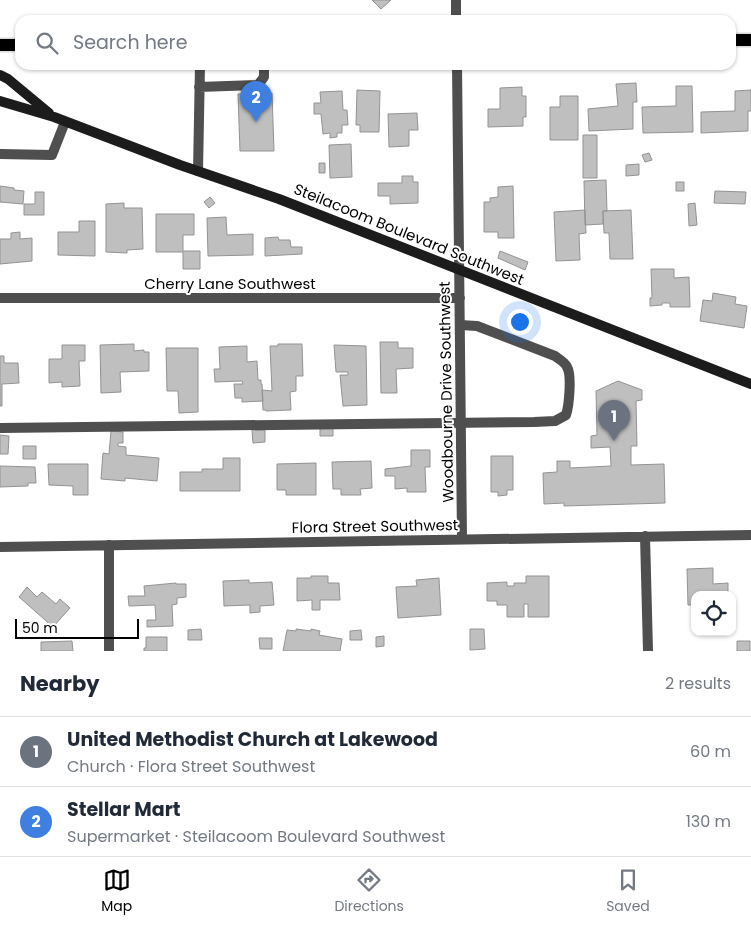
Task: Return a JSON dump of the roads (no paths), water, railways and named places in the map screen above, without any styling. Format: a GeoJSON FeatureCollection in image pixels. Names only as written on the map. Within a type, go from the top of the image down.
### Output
{"type":"FeatureCollection","features":[{"type":"Feature","properties":{"kind":"main road"},"geometry":{"type":"LineString","coordinates":[[736,40],[751,40]]}},
{"type":"Feature","properties":{"kind":"main road"},"geometry":{"type":"LineString","coordinates":[[0,45],[15,45]]}},
{"type":"Feature","properties":{"kind":"main road","name":"Steilacoom Boulevard Southwest"},"geometry":{"type":"LineString","coordinates":[[0,75],[8,79],[54,117]]}},
{"type":"Feature","properties":{"kind":"main road","name":"Steilacoom Boulevard Southwest"},"geometry":{"type":"LineString","coordinates":[[0,101],[54,117],[198,172],[279,199],[751,384]]}},
{"type":"Feature","properties":{"kind":"street"},"geometry":{"type":"LineString","coordinates":[[456,0],[456,15]]}},
{"type":"Feature","properties":{"kind":"street"},"geometry":{"type":"LineString","coordinates":[[198,172],[200,70]]}},
{"type":"Feature","properties":{"kind":"street"},"geometry":{"type":"LineString","coordinates":[[199,86],[258,85],[264,77],[264,70]]}},
{"type":"Feature","properties":{"kind":"street","name":"Woodbourne Drive Southwest"},"geometry":{"type":"LineString","coordinates":[[457,70],[462,539]]}},
{"type":"Feature","properties":{"kind":"street"},"geometry":{"type":"LineString","coordinates":[[0,154],[52,154],[65,122]]}},
{"type":"Feature","properties":{"kind":"street","name":"Cherry Lane Southwest"},"geometry":{"type":"LineString","coordinates":[[0,298],[460,298]]}},
{"type":"Feature","properties":{"kind":"street"},"geometry":{"type":"LineString","coordinates":[[0,428],[548,422],[561,420],[566,415],[568,408],[569,372],[567,366],[555,356],[477,326],[460,325]]}},
{"type":"Feature","properties":{"kind":"street","name":"Flora Street Southwest"},"geometry":{"type":"LineString","coordinates":[[0,547],[751,534]]}},
{"type":"Feature","properties":{"kind":"street"},"geometry":{"type":"LineString","coordinates":[[645,536],[648,651]]}},
{"type":"Feature","properties":{"kind":"street"},"geometry":{"type":"LineString","coordinates":[[108,545],[109,651]]}},
{"type":"Feature","properties":{"kind":"place","name":"Stellar Mart"},"geometry":{"type":"Point","coordinates":[256,122]}},
{"type":"Feature","properties":{"kind":"place","name":"United Methodist Church at Lakewood"},"geometry":{"type":"Point","coordinates":[614,441]}}]}
